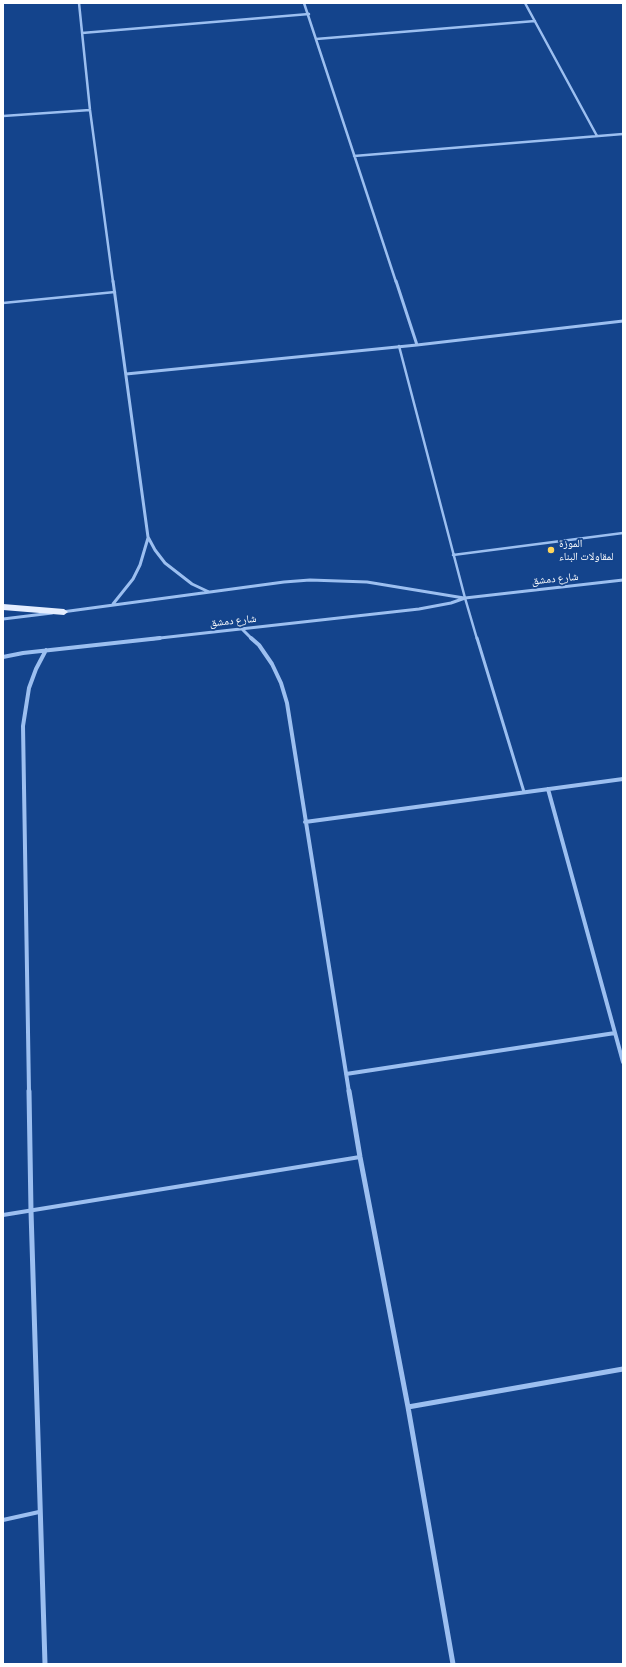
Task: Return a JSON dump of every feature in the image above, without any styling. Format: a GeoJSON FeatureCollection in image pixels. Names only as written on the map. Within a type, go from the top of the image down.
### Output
{"type":"FeatureCollection","features":[{"type":"Feature","properties":{"kind":"main road"},"geometry":{"type":"LineString","coordinates":[[3,608],[64,612]]}},
{"type":"Feature","properties":{"kind":"street"},"geometry":{"type":"LineString","coordinates":[[79,3],[90,110],[148,537],[164,563],[192,584],[209,592]]}},
{"type":"Feature","properties":{"kind":"street"},"geometry":{"type":"LineString","coordinates":[[304,3],[309,14],[354,156],[417,345]]}},
{"type":"Feature","properties":{"kind":"street"},"geometry":{"type":"LineString","coordinates":[[525,3],[597,136]]}},
{"type":"Feature","properties":{"kind":"street"},"geometry":{"type":"LineString","coordinates":[[82,33],[309,14]]}},
{"type":"Feature","properties":{"kind":"street"},"geometry":{"type":"LineString","coordinates":[[316,39],[535,21]]}},
{"type":"Feature","properties":{"kind":"street"},"geometry":{"type":"LineString","coordinates":[[3,116],[90,110]]}},
{"type":"Feature","properties":{"kind":"street"},"geometry":{"type":"LineString","coordinates":[[354,156],[623,134]]}},
{"type":"Feature","properties":{"kind":"street"},"geometry":{"type":"LineString","coordinates":[[126,374],[417,345],[623,321]]}},
{"type":"Feature","properties":{"kind":"street"},"geometry":{"type":"LineString","coordinates":[[112,605],[133,579],[140,565],[148,537]]}},
{"type":"Feature","properties":{"kind":"street","name":"شارع دمشق"},"geometry":{"type":"LineString","coordinates":[[3,619],[284,582],[338,580],[367,582],[465,598]]}},
{"type":"Feature","properties":{"kind":"street","name":"شارع دمشق"},"geometry":{"type":"LineString","coordinates":[[3,657],[46,650],[419,609],[450,603],[465,598],[623,580]]}},
{"type":"Feature","properties":{"kind":"street"},"geometry":{"type":"LineString","coordinates":[[242,629],[259,646],[272,664],[281,683],[287,703],[360,1157],[408,1407],[453,1664]]}},
{"type":"Feature","properties":{"kind":"street"},"geometry":{"type":"LineString","coordinates":[[45,1664],[39,1512],[31,1211],[23,726],[29,688],[36,669],[46,650]]}},
{"type":"Feature","properties":{"kind":"street"},"geometry":{"type":"LineString","coordinates":[[305,822],[623,778]]}},
{"type":"Feature","properties":{"kind":"street"},"geometry":{"type":"LineString","coordinates":[[548,789],[623,1062]]}},
{"type":"Feature","properties":{"kind":"street"},"geometry":{"type":"LineString","coordinates":[[346,1074],[615,1033]]}},
{"type":"Feature","properties":{"kind":"street"},"geometry":{"type":"LineString","coordinates":[[408,1407],[623,1369]]}},
{"type":"Feature","properties":{"kind":"lane"},"geometry":{"type":"LineString","coordinates":[[3,303],[115,292]]}},
{"type":"Feature","properties":{"kind":"lane"},"geometry":{"type":"LineString","coordinates":[[399,346],[453,556],[524,792]]}},
{"type":"Feature","properties":{"kind":"lane"},"geometry":{"type":"LineString","coordinates":[[453,556],[623,533]]}},
{"type":"Feature","properties":{"kind":"lane"},"geometry":{"type":"LineString","coordinates":[[3,1215],[360,1157]]}},
{"type":"Feature","properties":{"kind":"lane"},"geometry":{"type":"LineString","coordinates":[[3,1520],[39,1512]]}},
{"type":"Feature","properties":{"kind":"place","name":"الموزة لمقاولات البناء"},"geometry":{"type":"Point","coordinates":[551,550]}}]}
